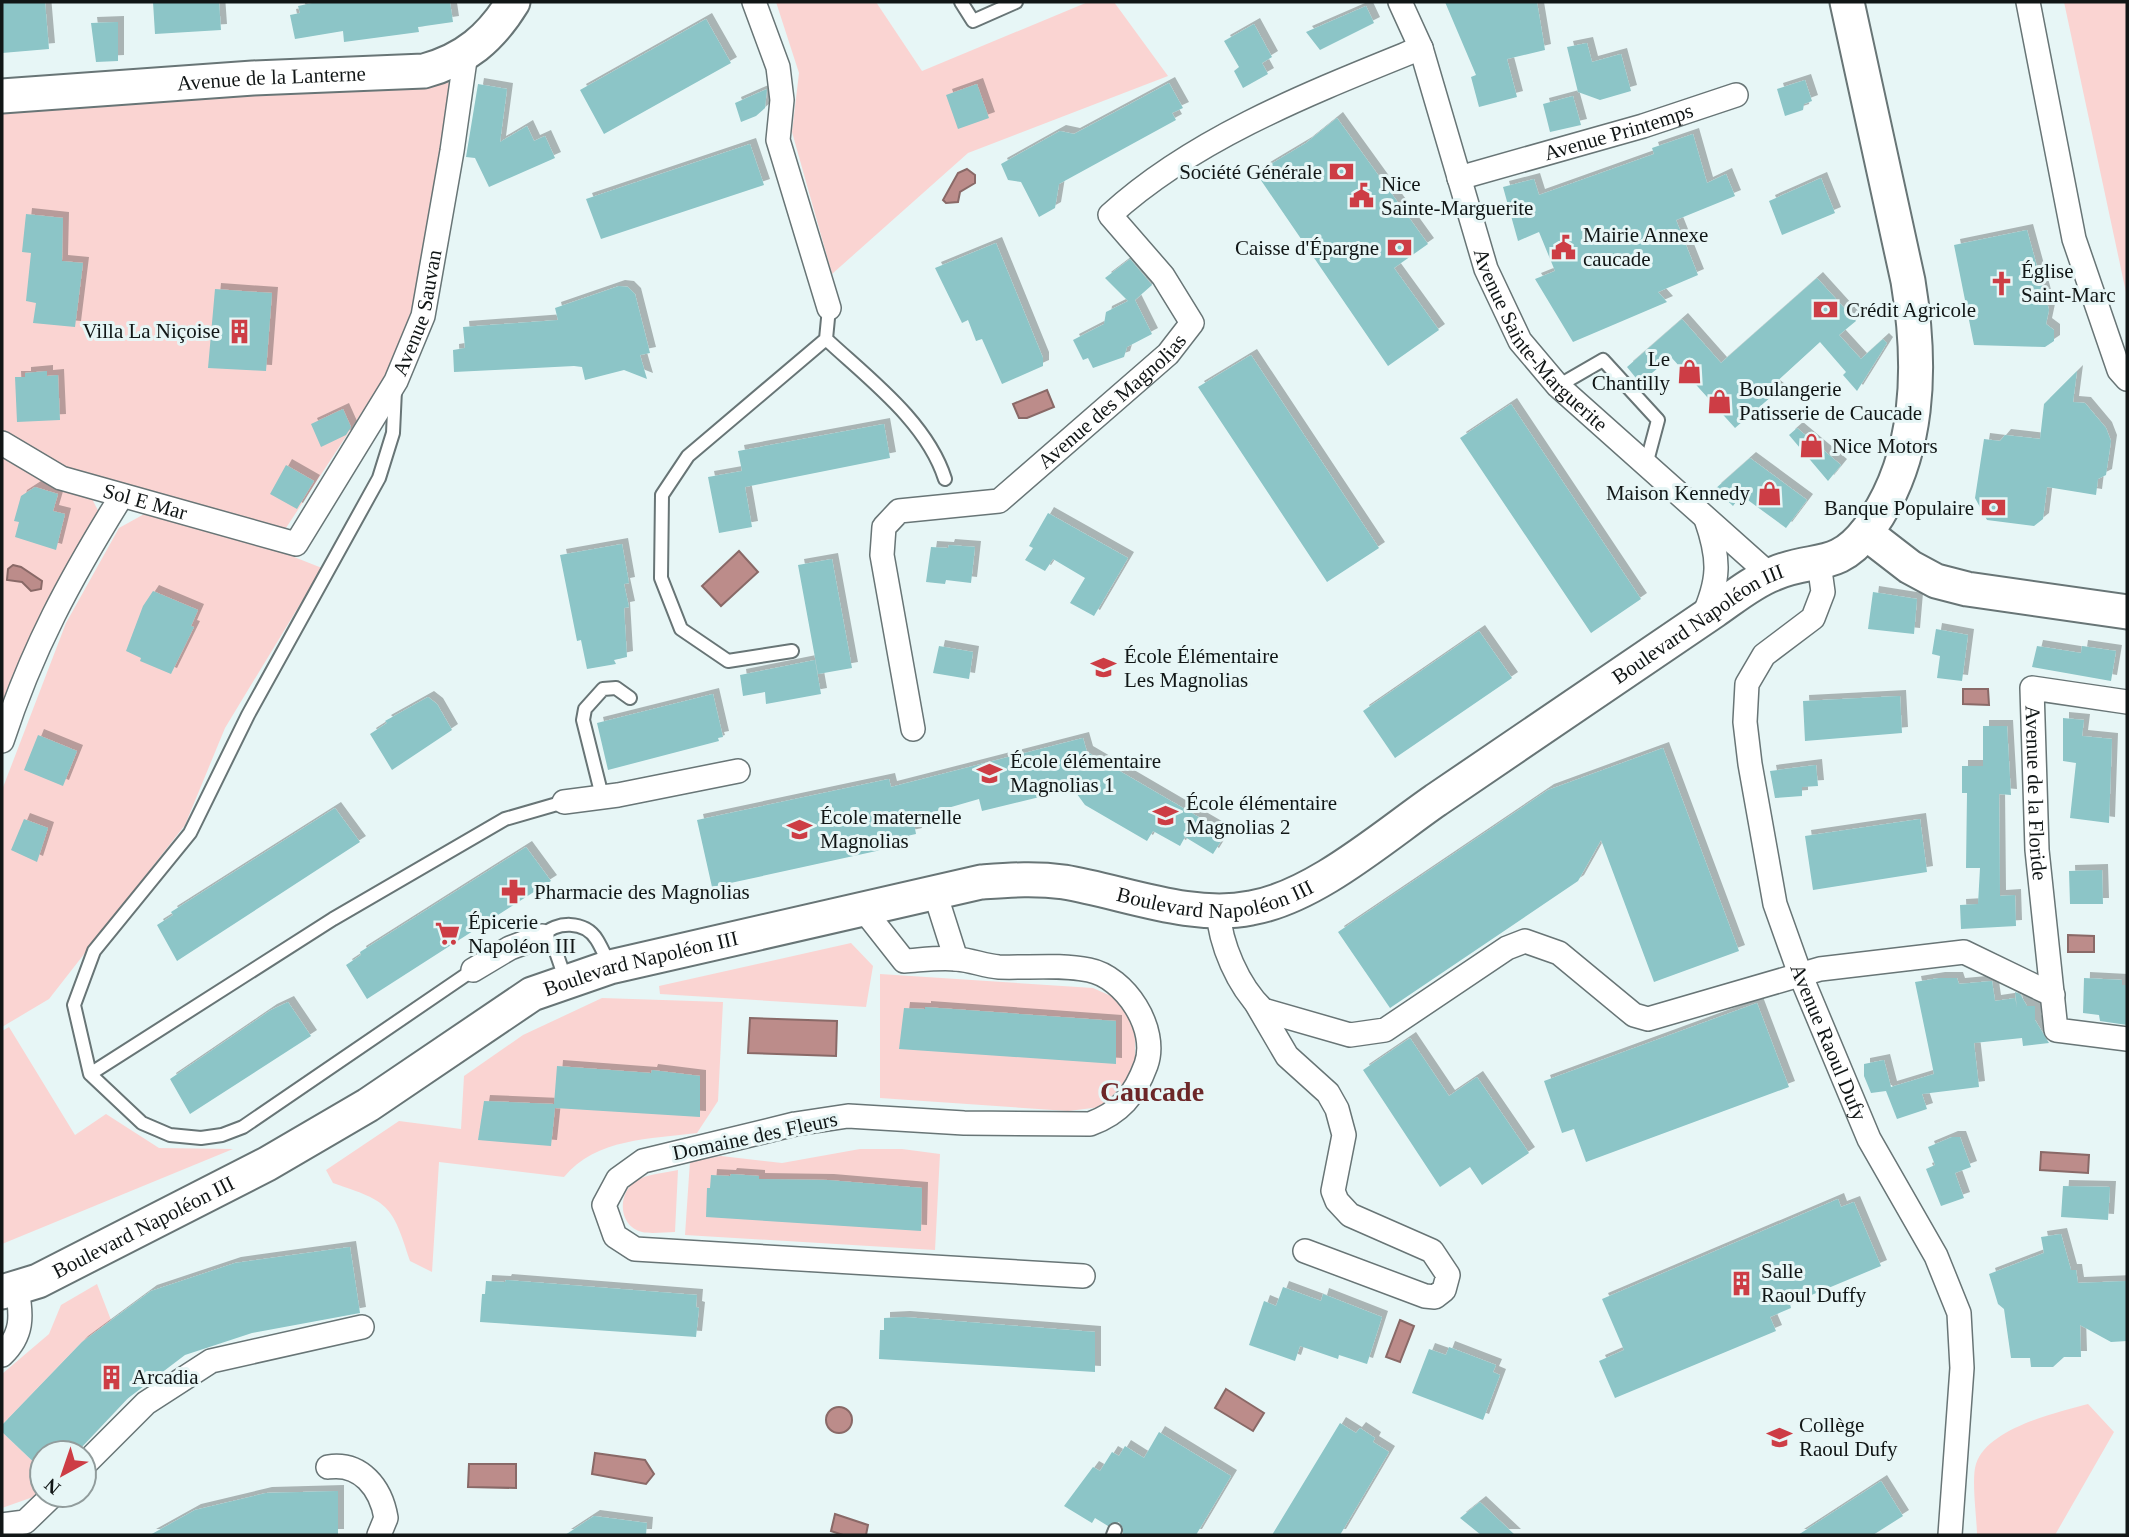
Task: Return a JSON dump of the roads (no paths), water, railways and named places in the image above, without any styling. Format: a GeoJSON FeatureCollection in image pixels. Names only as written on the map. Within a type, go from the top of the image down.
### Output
{"type":"FeatureCollection","features":[{"type":"Feature","properties":{"kind":"main road","name":"Avenue de la Lanterne"},"geometry":{"type":"LineString","coordinates":[[2,96],[253,78],[424,71],[447,65],[485,41],[513,2]]}},
{"type":"Feature","properties":{"kind":"main road","name":"Boulevard Napoléon III"},"geometry":{"type":"LineString","coordinates":[[9,1290],[74,1263],[267,1164],[368,1105],[503,1011],[532,994],[610,967],[982,882],[1027,878],[1063,882],[1184,907],[1218,910],[1251,908],[1305,888],[1770,575],[1789,568],[1819,564],[1841,557],[1866,533],[1891,490],[1909,439],[1914,415],[1915,328],[1908,281],[1847,2]]}},
{"type":"Feature","properties":{"kind":"main road"},"geometry":{"type":"LineString","coordinates":[[1866,533],[1910,567],[1936,581],[1967,589],[2127,612]]}},
{"type":"Feature","properties":{"kind":"street"},"geometry":{"type":"LineString","coordinates":[[754,2],[778,66],[782,100],[778,140],[829,309]]}},
{"type":"Feature","properties":{"kind":"street","name":"Avenue Sainte-Marguerite"},"geometry":{"type":"LineString","coordinates":[[1400,2],[1421,48],[1499,301],[1521,341],[1558,386],[1770,575]]}},
{"type":"Feature","properties":{"kind":"street"},"geometry":{"type":"LineString","coordinates":[[2028,2],[2074,239],[2119,370],[2127,380]]}},
{"type":"Feature","properties":{"kind":"street","name":"Avenue des Magnolias"},"geometry":{"type":"LineString","coordinates":[[913,729],[882,555],[884,527],[899,511],[999,501],[1168,354],[1192,323],[1163,276],[1110,215],[1133,194],[1229,133],[1318,89],[1421,48]]}},
{"type":"Feature","properties":{"kind":"street","name":"Avenue Sauvan"},"geometry":{"type":"LineString","coordinates":[[296,544],[396,381],[423,316],[466,54]]}},
{"type":"Feature","properties":{"kind":"street","name":"Avenue Printemps"},"geometry":{"type":"LineString","coordinates":[[1459,178],[1643,126],[1736,95]]}},
{"type":"Feature","properties":{"kind":"street","name":"Sol E Mar"},"geometry":{"type":"LineString","coordinates":[[2,443],[61,478],[296,544]]}},
{"type":"Feature","properties":{"kind":"street"},"geometry":{"type":"LineString","coordinates":[[2,741],[31,658],[78,565],[121,497]]}},
{"type":"Feature","properties":{"kind":"street"},"geometry":{"type":"LineString","coordinates":[[1702,619],[1714,588],[1717,558],[1706,519]]}},
{"type":"Feature","properties":{"kind":"street","name":"Avenue Raoul Dufy"},"geometry":{"type":"LineString","coordinates":[[1819,564],[1823,592],[1819,607],[1813,618],[1776,644],[1752,670],[1747,684],[1745,722],[1775,904],[1800,974],[1869,1139],[1937,1256],[1959,1313],[1962,1368],[1950,1535]]}},
{"type":"Feature","properties":{"kind":"street","name":"Avenue de la Floride"},"geometry":{"type":"LineString","coordinates":[[2127,702],[2032,688],[2037,849],[2056,1030],[2127,1039]]}},
{"type":"Feature","properties":{"kind":"street"},"geometry":{"type":"LineString","coordinates":[[564,802],[738,771]]}},
{"type":"Feature","properties":{"kind":"street"},"geometry":{"type":"LineString","coordinates":[[935,893],[956,959]]}},
{"type":"Feature","properties":{"kind":"street","name":"Domaine des Fleurs"},"geometry":{"type":"LineString","coordinates":[[863,909],[904,961],[956,959],[995,967],[1091,970],[1118,984],[1139,1012],[1148,1035],[1148,1060],[1140,1080],[1124,1106],[1108,1118],[1090,1124],[964,1123],[848,1116],[795,1124],[643,1161],[618,1179],[604,1205],[615,1236],[635,1249],[1083,1276]]}},
{"type":"Feature","properties":{"kind":"street"},"geometry":{"type":"LineString","coordinates":[[1218,910],[1220,934],[1287,1056],[1328,1093],[1337,1109],[1344,1135],[1333,1191],[1337,1201],[1350,1215],[1432,1251],[1448,1275],[1444,1290],[1435,1297],[1425,1296],[1305,1251]]}},
{"type":"Feature","properties":{"kind":"street"},"geometry":{"type":"LineString","coordinates":[[473,970],[510,948],[542,936]]}},
{"type":"Feature","properties":{"kind":"street"},"geometry":{"type":"LineString","coordinates":[[1256,1003],[1263,1010],[1350,1035],[1370,1034],[1385,1030],[1507,947],[1525,941],[1559,953],[1634,1015],[1648,1019],[1800,974],[1964,951],[2053,995]]}},
{"type":"Feature","properties":{"kind":"street"},"geometry":{"type":"LineString","coordinates":[[2,1355],[14,1342],[22,1318],[9,1290]]}},
{"type":"Feature","properties":{"kind":"street"},"geometry":{"type":"LineString","coordinates":[[98,1451],[146,1403],[211,1361],[362,1327]]}},
{"type":"Feature","properties":{"kind":"street"},"geometry":{"type":"LineString","coordinates":[[328,1467],[353,1468],[378,1491],[386,1518],[379,1535]]}},
{"type":"Feature","properties":{"kind":"street"},"geometry":{"type":"LineString","coordinates":[[2,1525],[25,1522],[38,1509]]}},
{"type":"Feature","properties":{"kind":"lane"},"geometry":{"type":"LineString","coordinates":[[961,2],[973,21],[1016,2]]}},
{"type":"Feature","properties":{"kind":"lane"},"geometry":{"type":"LineString","coordinates":[[792,652],[728,661],[681,629],[661,578],[662,495],[688,456],[826,339],[829,309]]}},
{"type":"Feature","properties":{"kind":"lane"},"geometry":{"type":"LineString","coordinates":[[826,339],[892,401],[938,456],[945,479]]}},
{"type":"Feature","properties":{"kind":"lane"},"geometry":{"type":"LineString","coordinates":[[1558,386],[1603,360],[1658,420],[1646,465]]}},
{"type":"Feature","properties":{"kind":"lane"},"geometry":{"type":"LineString","coordinates":[[396,381],[393,433],[379,478],[248,715],[190,832],[94,951],[74,1005],[90,1074],[142,1123],[170,1135],[201,1138],[222,1135],[243,1127],[473,970]]}},
{"type":"Feature","properties":{"kind":"lane"},"geometry":{"type":"LineString","coordinates":[[602,796],[583,720],[585,709],[603,689],[615,688],[630,698]]}},
{"type":"Feature","properties":{"kind":"lane"},"geometry":{"type":"LineString","coordinates":[[90,1074],[333,919],[505,819],[564,802]]}},
{"type":"Feature","properties":{"kind":"lane"},"geometry":{"type":"LineString","coordinates":[[566,981],[556,952],[542,936],[550,927],[560,923],[582,929],[596,938],[610,967]]}},
{"type":"Feature","properties":{"kind":"place","name":"Société Générale"},"geometry":{"type":"Point","coordinates":[1342,172]}},
{"type":"Feature","properties":{"kind":"place","name":"Nice Sainte-Marguerite"},"geometry":{"type":"Point","coordinates":[1361,196]}},
{"type":"Feature","properties":{"kind":"place","name":"Mairie Annexe caucade"},"geometry":{"type":"Point","coordinates":[1563,247]}},
{"type":"Feature","properties":{"kind":"place","name":"Caisse d'Épargne"},"geometry":{"type":"Point","coordinates":[1399,248]}},
{"type":"Feature","properties":{"kind":"place","name":"Église Saint-Marc"},"geometry":{"type":"Point","coordinates":[2001,283]}},
{"type":"Feature","properties":{"kind":"place","name":"Crédit Agricole"},"geometry":{"type":"Point","coordinates":[1826,310]}},
{"type":"Feature","properties":{"kind":"place","name":"Villa La Niçoise"},"geometry":{"type":"Point","coordinates":[240,331]}},
{"type":"Feature","properties":{"kind":"place","name":"Le Chantilly"},"geometry":{"type":"Point","coordinates":[1690,371]}},
{"type":"Feature","properties":{"kind":"place","name":"Boulangerie Patisserie de Caucade"},"geometry":{"type":"Point","coordinates":[1719,401]}},
{"type":"Feature","properties":{"kind":"place","name":"Nice Motors"},"geometry":{"type":"Point","coordinates":[1812,446]}},
{"type":"Feature","properties":{"kind":"place","name":"Maison Kennedy"},"geometry":{"type":"Point","coordinates":[1770,493]}},
{"type":"Feature","properties":{"kind":"place","name":"Banque Populaire"},"geometry":{"type":"Point","coordinates":[1994,508]}},
{"type":"Feature","properties":{"kind":"place","name":"École Élémentaire Les Magnolias"},"geometry":{"type":"Point","coordinates":[1104,668]}},
{"type":"Feature","properties":{"kind":"place","name":"École élémentaire Magnolias 1"},"geometry":{"type":"Point","coordinates":[990,773]}},
{"type":"Feature","properties":{"kind":"place","name":"École élémentaire Magnolias 2"},"geometry":{"type":"Point","coordinates":[1166,815]}},
{"type":"Feature","properties":{"kind":"place","name":"École maternelle Magnolias"},"geometry":{"type":"Point","coordinates":[800,829]}},
{"type":"Feature","properties":{"kind":"place","name":"Pharmacie des Magnolias"},"geometry":{"type":"Point","coordinates":[514,892]}},
{"type":"Feature","properties":{"kind":"place","name":"Épicerie Napoléon III"},"geometry":{"type":"Point","coordinates":[448,934]}},
{"type":"Feature","properties":{"kind":"place","name":"Salle Raoul Duffy"},"geometry":{"type":"Point","coordinates":[1741,1283]}},
{"type":"Feature","properties":{"kind":"place","name":"Arcadia"},"geometry":{"type":"Point","coordinates":[112,1377]}},
{"type":"Feature","properties":{"kind":"place","name":"Collège Raoul Dufy"},"geometry":{"type":"Point","coordinates":[1779,1437]}},
{"type":"Feature","properties":{"kind":"district","name":"Caucade"},"geometry":{"type":"Point","coordinates":[1152,1091]}}]}
